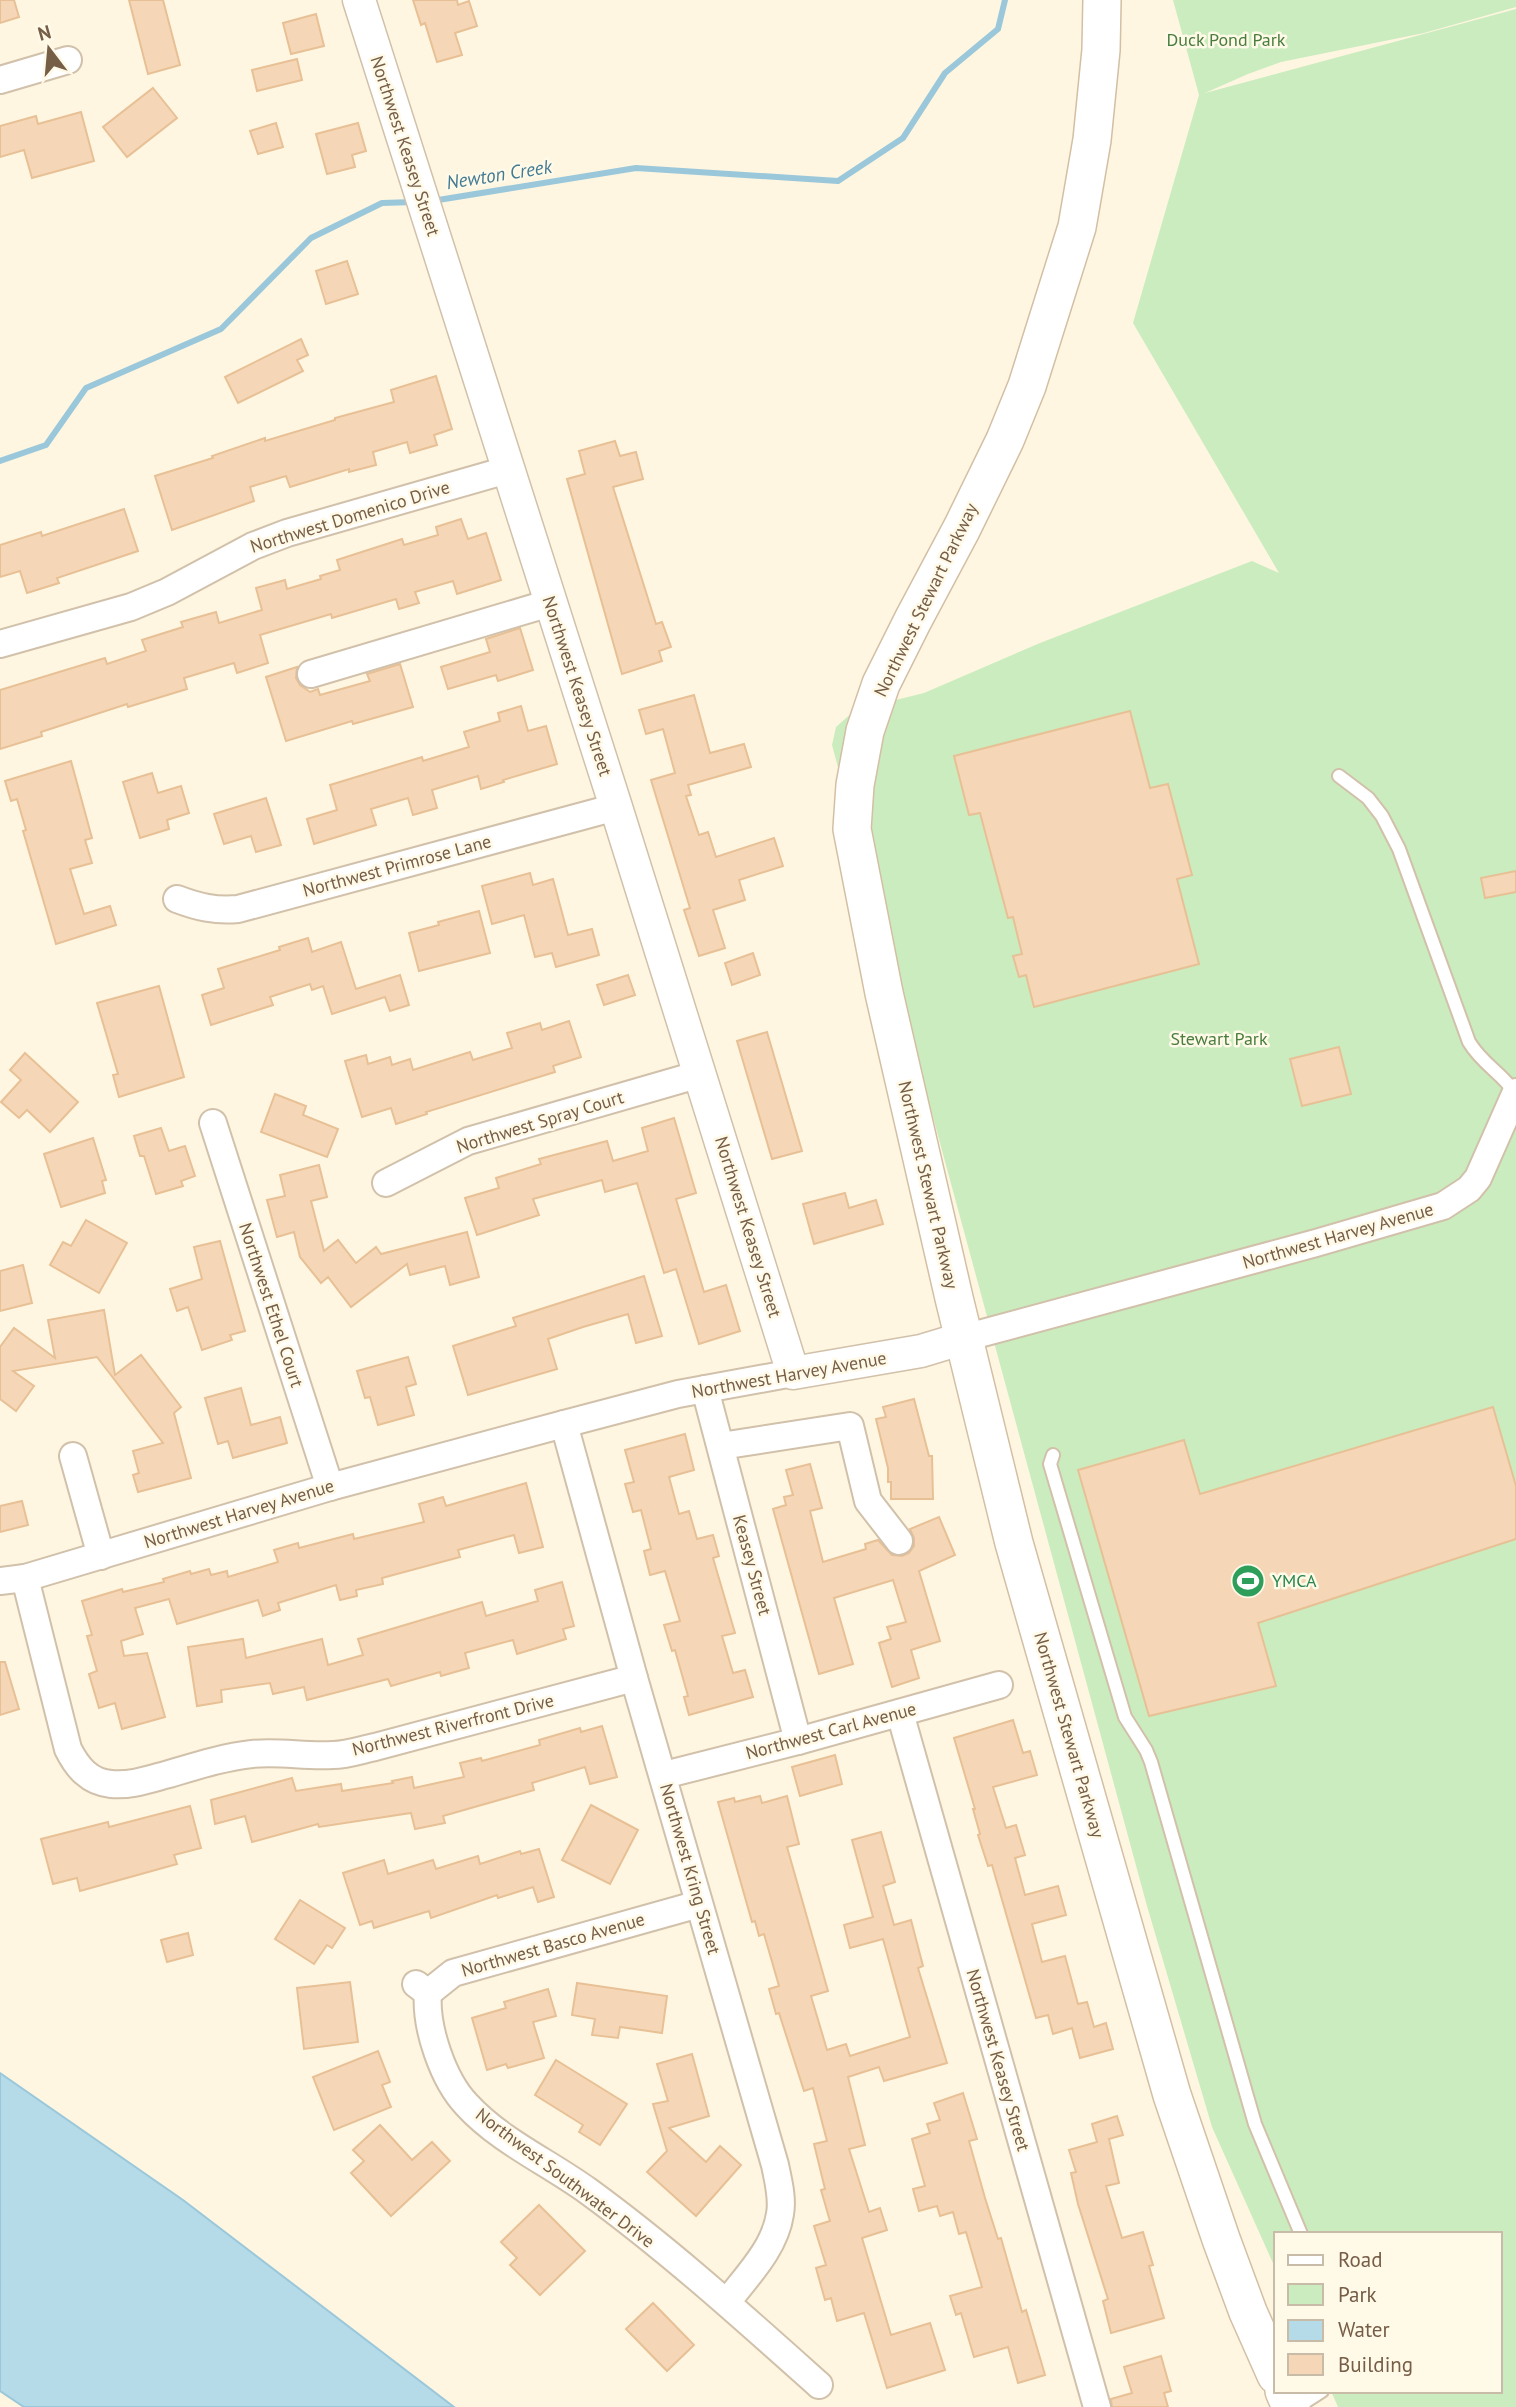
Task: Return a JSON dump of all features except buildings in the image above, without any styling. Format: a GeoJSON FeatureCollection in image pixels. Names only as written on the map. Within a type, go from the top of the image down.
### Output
{"type":"FeatureCollection","features":[{"type":"Feature","properties":{"kind":"main road","name":"Northwest Stewart Parkway"},"geometry":{"type":"LineString","coordinates":[[1102,0],[1101,50],[1092,140],[1077,227],[1027,386],[1005,440],[881,684],[865,731],[855,785],[852,829],[887,1006],[1014,1543],[1152,2031],[1220,2239],[1274,2370]]}},
{"type":"Feature","properties":{"kind":"street","name":"Northwest Keasey Street"},"geometry":{"type":"LineString","coordinates":[[359,0],[507,470],[617,807],[793,1374]]}},
{"type":"Feature","properties":{"kind":"street"},"geometry":{"type":"LineString","coordinates":[[0,80],[68,60]]}},
{"type":"Feature","properties":{"kind":"street","name":"Northwest Domenico Drive"},"geometry":{"type":"LineString","coordinates":[[0,644],[131,607],[167,592],[253,546],[287,533],[507,470]]}},
{"type":"Feature","properties":{"kind":"street"},"geometry":{"type":"LineString","coordinates":[[311,674],[550,603]]}},
{"type":"Feature","properties":{"kind":"street","name":"Northwest Primrose Lane"},"geometry":{"type":"LineString","coordinates":[[177,899],[218,911],[238,909],[617,807]]}},
{"type":"Feature","properties":{"kind":"street","name":"Northwest Spray Court"},"geometry":{"type":"LineString","coordinates":[[386,1183],[468,1142],[700,1074]]}},
{"type":"Feature","properties":{"kind":"street","name":"Northwest Harvey Avenue"},"geometry":{"type":"LineString","coordinates":[[13,1579],[101,1556],[330,1487],[564,1424],[705,1389],[921,1351],[1443,1206],[1469,1189],[1478,1178],[1515,1093]]}},
{"type":"Feature","properties":{"kind":"street","name":"Northwest Ethel Court"},"geometry":{"type":"LineString","coordinates":[[213,1124],[330,1487]]}},
{"type":"Feature","properties":{"kind":"street","name":"Keasey Street"},"geometry":{"type":"LineString","coordinates":[[705,1389],[798,1741]]}},
{"type":"Feature","properties":{"kind":"street"},"geometry":{"type":"LineString","coordinates":[[721,1446],[847,1414],[868,1501],[899,1541]]}},
{"type":"Feature","properties":{"kind":"street","name":"Northwest Kring Street"},"geometry":{"type":"LineString","coordinates":[[564,1424],[779,2186],[781,2212],[774,2235],[726,2302]]}},
{"type":"Feature","properties":{"kind":"street"},"geometry":{"type":"LineString","coordinates":[[73,1456],[101,1556]]}},
{"type":"Feature","properties":{"kind":"street","name":"Northwest Riverfront Drive"},"geometry":{"type":"LineString","coordinates":[[13,1579],[68,1749],[75,1764],[96,1781],[124,1785],[213,1761],[253,1754],[290,1752],[333,1755],[375,1747],[634,1678]]}},
{"type":"Feature","properties":{"kind":"street","name":"Northwest Carl Avenue"},"geometry":{"type":"LineString","coordinates":[[664,1775],[999,1685]]}},
{"type":"Feature","properties":{"kind":"street","name":"Northwest Keasey Street"},"geometry":{"type":"LineString","coordinates":[[900,1713],[1097,2407]]}},
{"type":"Feature","properties":{"kind":"street","name":"Northwest Basco Avenue"},"geometry":{"type":"LineString","coordinates":[[422,1988],[453,1973],[699,1904]]}},
{"type":"Feature","properties":{"kind":"street","name":"Northwest Southwater Drive"},"geometry":{"type":"LineString","coordinates":[[422,1988],[440,2059],[452,2085],[466,2105],[489,2126],[587,2191],[726,2302],[819,2385]]}},
{"type":"Feature","properties":{"kind":"lane"},"geometry":{"type":"LineString","coordinates":[[1339,776],[1368,799],[1382,816],[1399,849],[1469,1042],[1483,1063],[1508,1082],[1515,1093]]}},
{"type":"Feature","properties":{"kind":"lane"},"geometry":{"type":"LineString","coordinates":[[1053,1455],[1050,1464],[1125,1717],[1151,1762],[1255,2124],[1300,2232]]}},
{"type":"Feature","properties":{"kind":"lane"},"geometry":{"type":"LineString","coordinates":[[1297,2407],[1319,2393]]}},
{"type":"Feature","properties":{"kind":"green space","name":"Stewart Park"},"geometry":{"type":"Polygon","coordinates":[[[1173,0],[1516,0],[1516,7],[1424,33],[1281,62],[1205,93],[1516,9],[1516,2407],[1338,2407],[1332,2393],[1502,2393],[1502,2232],[1274,2232],[1274,2266],[1212,2127],[1147,1906],[832,745],[836,727],[855,710],[924,693],[1040,643],[1252,561],[1279,573],[1133,323],[1199,95],[1173,0]]]}},
{"type":"Feature","properties":{"kind":"water"},"geometry":{"type":"Polygon","coordinates":[[[0,2073],[183,2200],[454,2407],[24,2407],[0,2391],[0,2073]]]}},
{"type":"Feature","properties":{"kind":"waterway","name":"Newton Creek"},"geometry":{"type":"LineString","coordinates":[[432,201],[636,168],[838,181],[903,138],[945,73],[998,29],[1005,0]]}},
{"type":"Feature","properties":{"kind":"waterway","name":"Newton Creek"},"geometry":{"type":"LineString","coordinates":[[0,461],[46,445],[86,388],[221,329],[311,238],[382,203],[414,202]]}},
{"type":"Feature","properties":{"kind":"place","name":"YMCA"},"geometry":{"type":"Point","coordinates":[1248,1581]}},
{"type":"Feature","properties":{"kind":"park label","name":"Duck Pond Park"},"geometry":{"type":"Point","coordinates":[1226,40]}}]}
